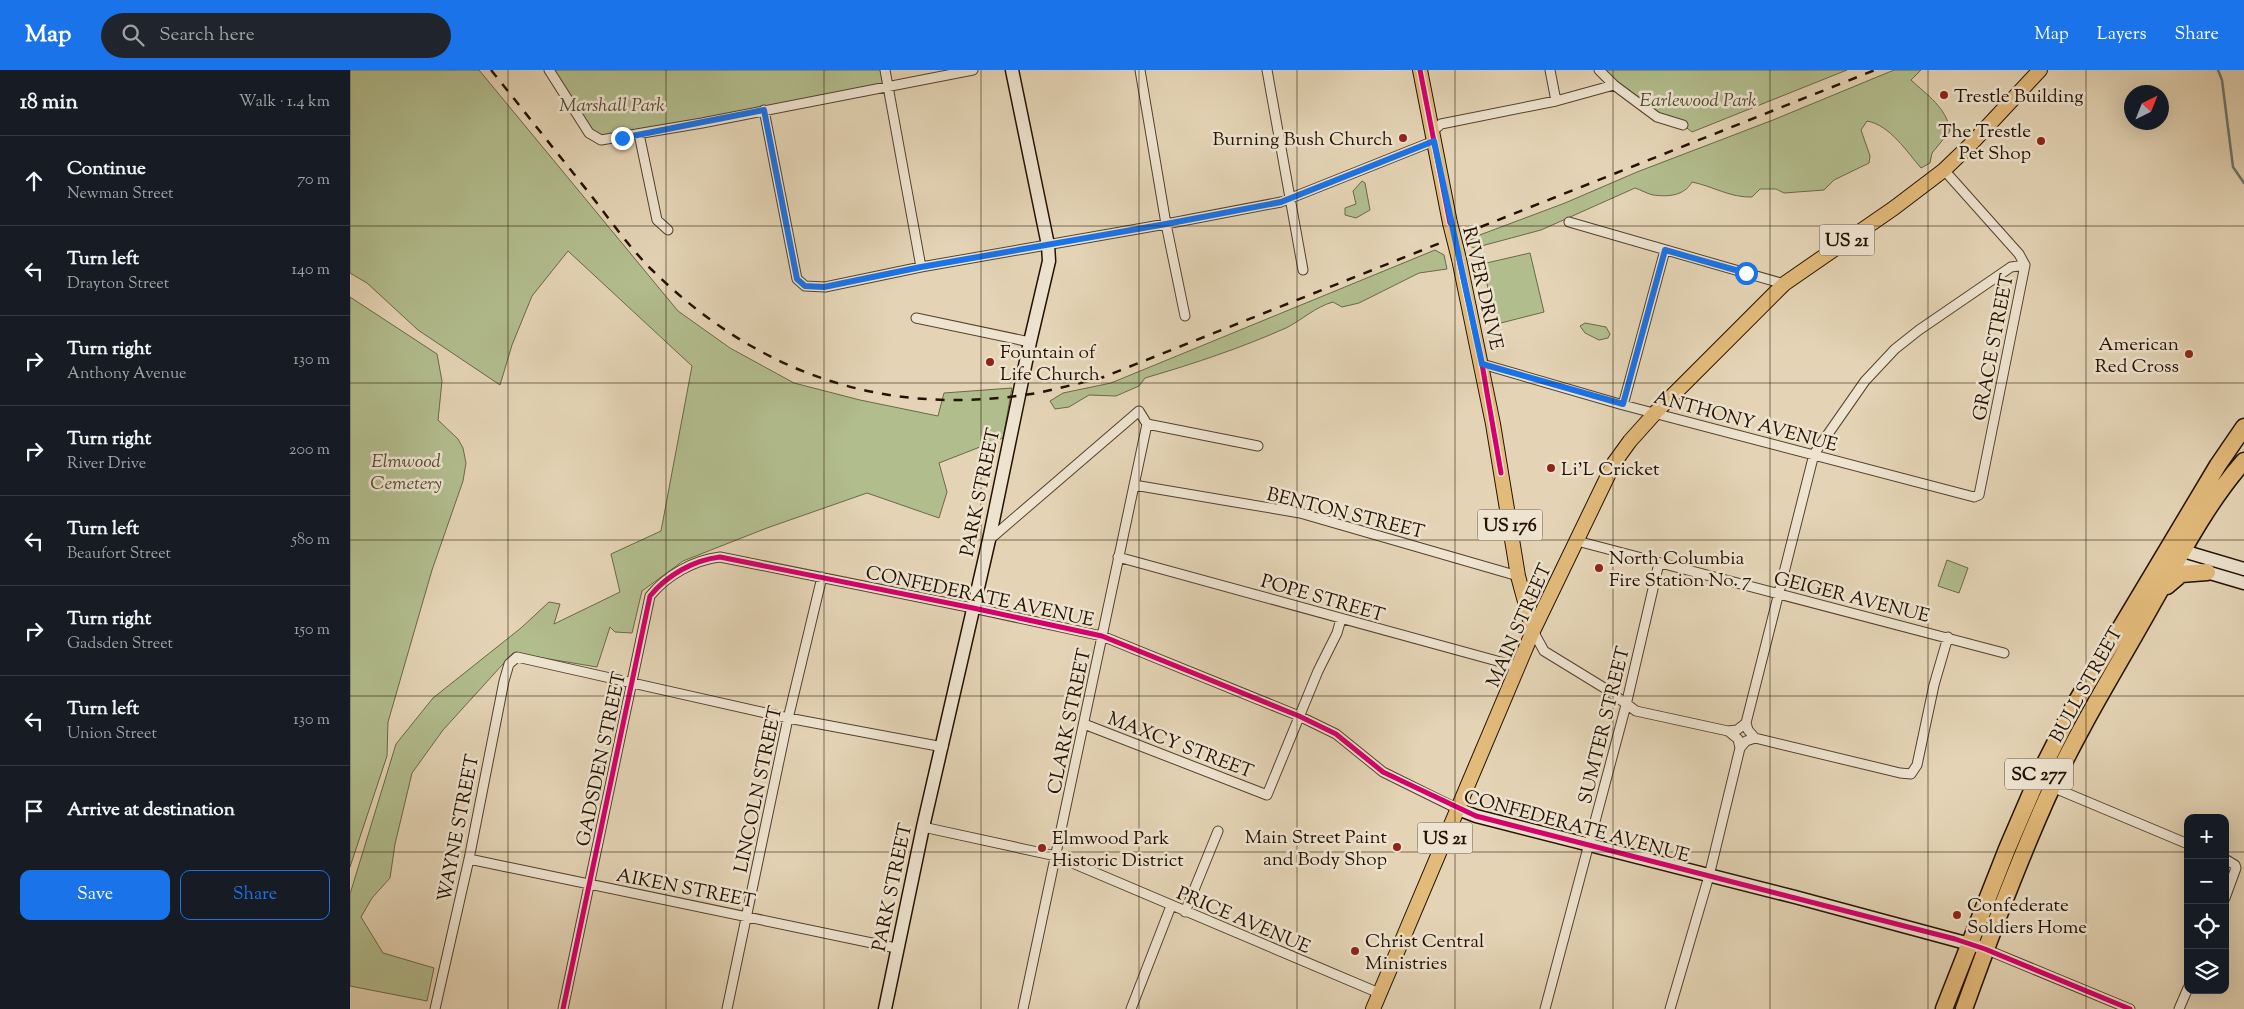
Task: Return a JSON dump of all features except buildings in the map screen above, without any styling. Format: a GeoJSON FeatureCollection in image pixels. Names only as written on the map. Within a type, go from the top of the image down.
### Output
{"type":"FeatureCollection","features":[{"type":"Feature","properties":{"kind":"highway","name":"SC 277"},"geometry":{"type":"LineString","coordinates":[[2175,556],[2218,465],[2244,426]]}},
{"type":"Feature","properties":{"kind":"highway","name":"SC 277"},"geometry":{"type":"LineString","coordinates":[[2175,556],[2244,461]]}},
{"type":"Feature","properties":{"kind":"highway","name":"BULL STREET"},"geometry":{"type":"LineString","coordinates":[[1964,1009],[1986,949],[2052,787],[2085,723],[2156,598],[2175,556]]}},
{"type":"Feature","properties":{"kind":"highway","name":"BULL STREET"},"geometry":{"type":"LineString","coordinates":[[1944,1009],[2038,777],[2075,704],[2175,556]]}},
{"type":"Feature","properties":{"kind":"highway"},"geometry":{"type":"LineString","coordinates":[[2156,598],[2174,578],[2181,574],[2207,572]]}},
{"type":"Feature","properties":{"kind":"main road","name":"RIVER DRIVE"},"geometry":{"type":"LineString","coordinates":[[1420,70],[1450,223],[1482,364],[1518,576],[1533,631]]}},
{"type":"Feature","properties":{"kind":"main road","name":"MAIN STREET"},"geometry":{"type":"LineString","coordinates":[[1373,1009],[1533,631],[1614,463],[1630,441],[1656,412],[1784,284],[1894,208],[1944,170],[2040,70]]}},
{"type":"Feature","properties":{"kind":"street"},"geometry":{"type":"LineString","coordinates":[[549,70],[589,133],[601,140],[973,70]]}},
{"type":"Feature","properties":{"kind":"street"},"geometry":{"type":"LineString","coordinates":[[885,70],[921,267]]}},
{"type":"Feature","properties":{"kind":"street","name":"PARK STREET"},"geometry":{"type":"LineString","coordinates":[[885,1009],[896,948],[943,747],[1049,261],[1048,245],[1012,70]]}},
{"type":"Feature","properties":{"kind":"street"},"geometry":{"type":"LineString","coordinates":[[1140,70],[1166,224],[1184,316]]}},
{"type":"Feature","properties":{"kind":"street"},"geometry":{"type":"LineString","coordinates":[[1267,70],[1303,270]]}},
{"type":"Feature","properties":{"kind":"street"},"geometry":{"type":"LineString","coordinates":[[1550,70],[1556,101]]}},
{"type":"Feature","properties":{"kind":"street"},"geometry":{"type":"LineString","coordinates":[[1599,70],[1614,85],[1657,117],[1683,125]]}},
{"type":"Feature","properties":{"kind":"street"},"geometry":{"type":"LineString","coordinates":[[764,110],[797,279],[805,286],[824,287],[921,267],[1166,224],[1290,199],[1434,141],[1434,130],[1441,124],[1556,101],[1614,85]]}},
{"type":"Feature","properties":{"kind":"street"},"geometry":{"type":"LineString","coordinates":[[639,134],[657,220],[668,230]]}},
{"type":"Feature","properties":{"kind":"street","name":"GRACE STREET"},"geometry":{"type":"LineString","coordinates":[[1944,170],[2019,254],[2025,265],[1979,494],[1974,497]]}},
{"type":"Feature","properties":{"kind":"street"},"geometry":{"type":"LineString","coordinates":[[1569,222],[1784,284]]}},
{"type":"Feature","properties":{"kind":"street"},"geometry":{"type":"LineString","coordinates":[[1623,404],[1665,250]]}},
{"type":"Feature","properties":{"kind":"street"},"geometry":{"type":"LineString","coordinates":[[1948,637],[1934,685],[1917,765],[1911,774],[1755,738],[1748,730],[1746,723],[1780,595],[1814,454],[1865,380],[1895,349],[1919,330],[2011,268],[2025,265]]}},
{"type":"Feature","properties":{"kind":"street"},"geometry":{"type":"LineString","coordinates":[[916,318],[1030,342]]}},
{"type":"Feature","properties":{"kind":"street","name":"ANTHONY AVENUE"},"geometry":{"type":"LineString","coordinates":[[1482,364],[1623,404],[1974,497]]}},
{"type":"Feature","properties":{"kind":"street"},"geometry":{"type":"LineString","coordinates":[[989,540],[1139,411],[1147,424],[1258,446]]}},
{"type":"Feature","properties":{"kind":"street","name":"CLARK STREET"},"geometry":{"type":"LineString","coordinates":[[1023,1009],[1147,424]]}},
{"type":"Feature","properties":{"kind":"street","name":"BENTON STREET"},"geometry":{"type":"LineString","coordinates":[[1134,485],[1300,513],[1518,576]]}},
{"type":"Feature","properties":{"kind":"street","name":"GEIGER AVENUE"},"geometry":{"type":"LineString","coordinates":[[1577,541],[2004,653]]}},
{"type":"Feature","properties":{"kind":"street"},"geometry":{"type":"LineString","coordinates":[[2175,556],[2244,569]]}},
{"type":"Feature","properties":{"kind":"street"},"geometry":{"type":"LineString","coordinates":[[2175,556],[2207,572],[2244,583]]}},
{"type":"Feature","properties":{"kind":"street","name":"CONFEDERATE AVENUE"},"geometry":{"type":"LineString","coordinates":[[720,557],[1102,636],[1299,716],[1336,734],[1382,772],[1476,816],[1986,949]]}},
{"type":"Feature","properties":{"kind":"street","name":"GADSDEN STREET"},"geometry":{"type":"LineString","coordinates":[[563,1009],[650,596],[658,586],[683,570],[704,559],[720,557]]}},
{"type":"Feature","properties":{"kind":"street","name":"POPE STREET"},"geometry":{"type":"LineString","coordinates":[[1118,557],[1519,667]]}},
{"type":"Feature","properties":{"kind":"street","name":"SUMTER STREET"},"geometry":{"type":"LineString","coordinates":[[1545,1009],[1626,705],[1659,563]]}},
{"type":"Feature","properties":{"kind":"street","name":"LINCOLN STREET"},"geometry":{"type":"LineString","coordinates":[[728,1009],[788,718],[822,577]]}},
{"type":"Feature","properties":{"kind":"street"},"geometry":{"type":"LineString","coordinates":[[1299,716],[1337,633],[1341,619]]}},
{"type":"Feature","properties":{"kind":"street"},"geometry":{"type":"LineString","coordinates":[[1533,631],[1544,651],[1606,689],[1636,711],[1728,731],[1738,730],[1746,723]]}},
{"type":"Feature","properties":{"kind":"street","name":"WAYNE STREET"},"geometry":{"type":"LineString","coordinates":[[435,1009],[509,664],[517,657],[632,682]]}},
{"type":"Feature","properties":{"kind":"street"},"geometry":{"type":"LineString","coordinates":[[632,682],[788,718],[943,747]]}},
{"type":"Feature","properties":{"kind":"street","name":"MAXCY STREET"},"geometry":{"type":"LineString","coordinates":[[1084,724],[1267,795],[1299,716]]}},
{"type":"Feature","properties":{"kind":"street"},"geometry":{"type":"LineString","coordinates":[[1670,1009],[1709,876],[1740,748],[1738,739],[1728,731]]}},
{"type":"Feature","properties":{"kind":"street"},"geometry":{"type":"LineString","coordinates":[[1740,748],[1746,742],[1755,738]]}},
{"type":"Feature","properties":{"kind":"street"},"geometry":{"type":"LineString","coordinates":[[2052,787],[2184,842]]}},
{"type":"Feature","properties":{"kind":"street","name":"PRICE AVENUE"},"geometry":{"type":"LineString","coordinates":[[923,827],[1056,856],[1379,994]]}},
{"type":"Feature","properties":{"kind":"street"},"geometry":{"type":"LineString","coordinates":[[1185,912],[1218,832]]}},
{"type":"Feature","properties":{"kind":"street","name":"AIKEN STREET"},"geometry":{"type":"LineString","coordinates":[[468,860],[896,948]]}},
{"type":"Feature","properties":{"kind":"street"},"geometry":{"type":"LineString","coordinates":[[2229,861],[2236,868],[2229,887]]}},
{"type":"Feature","properties":{"kind":"street"},"geometry":{"type":"LineString","coordinates":[[1131,1009],[1171,906]]}},
{"type":"Feature","properties":{"kind":"street"},"geometry":{"type":"LineString","coordinates":[[1986,949],[2130,1009]]}},
{"type":"Feature","properties":{"kind":"street"},"geometry":{"type":"LineString","coordinates":[[2179,1009],[2185,994]]}},
{"type":"Feature","properties":{"kind":"green space"},"geometry":{"type":"Polygon","coordinates":[[[350,70],[479,70],[678,311],[730,348],[794,383],[860,400],[938,416],[944,393],[1012,388],[1003,438],[939,463],[947,492],[939,518],[867,493],[767,528],[683,561],[642,591],[632,633],[615,632],[610,627],[597,667],[513,653],[443,730],[412,773],[395,844],[390,878],[372,898],[361,917],[383,953],[434,968],[427,1001],[350,986],[350,894],[396,744],[433,698],[521,628],[549,602],[560,604],[554,624],[620,592],[611,554],[661,531],[692,366],[568,251],[532,296],[512,345],[500,385],[418,330],[367,283],[350,273],[350,70]]]}},
{"type":"Feature","properties":{"kind":"green space","name":"Marshall Park"},"geometry":{"type":"Polygon","coordinates":[[[549,70],[885,70],[888,86],[764,110],[594,137],[549,70]]]}},
{"type":"Feature","properties":{"kind":"green space","name":"Earlewood Park"},"geometry":{"type":"Polygon","coordinates":[[[1599,70],[1847,70],[1692,132],[1683,125],[1657,117],[1599,70]]]}},
{"type":"Feature","properties":{"kind":"green space"},"geometry":{"type":"Polygon","coordinates":[[[1894,70],[1921,70],[1911,80],[1935,102],[1945,115],[1948,123],[1950,131],[1932,153],[1930,163],[1921,168],[1891,133],[1867,121],[1861,130],[1870,156],[1869,163],[1834,180],[1824,190],[1784,193],[1776,189],[1760,189],[1752,197],[1744,197],[1692,182],[1689,187],[1680,193],[1664,196],[1653,195],[1635,188],[1541,230],[1474,248],[1468,245],[1469,241],[1477,236],[1565,203],[1637,172],[1773,120],[1894,70]]]}},
{"type":"Feature","properties":{"kind":"green space"},"geometry":{"type":"Polygon","coordinates":[[[1362,181],[1365,183],[1370,210],[1356,218],[1345,215],[1345,208],[1356,204],[1353,191],[1362,181]]]}},
{"type":"Feature","properties":{"kind":"green space"},"geometry":{"type":"Polygon","coordinates":[[[1435,250],[1444,255],[1447,269],[1419,273],[1359,303],[1342,307],[1333,302],[1326,304],[1286,328],[1217,355],[1145,378],[1139,386],[1116,396],[1089,395],[1069,407],[1055,409],[1050,401],[1063,393],[1111,383],[1435,250]]]}},
{"type":"Feature","properties":{"kind":"green space"},"geometry":{"type":"Polygon","coordinates":[[[1530,253],[1544,312],[1497,324],[1482,264],[1530,253]]]}},
{"type":"Feature","properties":{"kind":"green space","name":"Elmwood Cemetery"},"geometry":{"type":"Polygon","coordinates":[[[350,297],[437,354],[442,381],[438,420],[458,439],[463,448],[466,463],[463,481],[432,570],[388,722],[387,756],[350,867],[350,297]]]}},
{"type":"Feature","properties":{"kind":"green space"},"geometry":{"type":"Polygon","coordinates":[[[1585,323],[1606,327],[1610,334],[1608,338],[1599,340],[1585,333],[1580,326],[1585,323]]]}},
{"type":"Feature","properties":{"kind":"green space"},"geometry":{"type":"Polygon","coordinates":[[[1947,560],[1968,568],[1959,593],[1938,586],[1947,560]]]}},
{"type":"Feature","properties":{"kind":"waterway"},"geometry":{"type":"LineString","coordinates":[[2218,70],[2222,80],[2233,167],[2244,183]]}},
{"type":"Feature","properties":{"kind":"railway"},"geometry":{"type":"LineString","coordinates":[[491,70],[620,233],[652,270],[693,306],[735,336],[780,361],[826,380],[874,392],[925,399],[977,400],[1049,391],[1101,378],[1875,70]]}},
{"type":"Feature","properties":{"kind":"cycle path"},"geometry":{"type":"LineString","coordinates":[[1420,70],[1450,223]]}},
{"type":"Feature","properties":{"kind":"cycle path"},"geometry":{"type":"LineString","coordinates":[[1459,259],[1482,364],[1501,473]]}},
{"type":"Feature","properties":{"kind":"cycle path"},"geometry":{"type":"LineString","coordinates":[[563,1009],[650,596],[664,581],[673,575],[700,561],[720,557],[1102,636],[1299,716],[1336,734],[1383,772],[1476,816],[1955,939],[1985,949],[2130,1009]]}},
{"type":"Feature","properties":{"kind":"place","name":"Trestle Building"},"geometry":{"type":"Point","coordinates":[1944,95]}},
{"type":"Feature","properties":{"kind":"place","name":"Burning Bush Church"},"geometry":{"type":"Point","coordinates":[1403,138]}},
{"type":"Feature","properties":{"kind":"place","name":"The Trestle Pet Shop"},"geometry":{"type":"Point","coordinates":[2041,141]}},
{"type":"Feature","properties":{"kind":"place","name":"American Red Cross"},"geometry":{"type":"Point","coordinates":[2189,354]}},
{"type":"Feature","properties":{"kind":"place","name":"Fountain of Life Church"},"geometry":{"type":"Point","coordinates":[990,362]}},
{"type":"Feature","properties":{"kind":"place","name":"Li'L Cricket"},"geometry":{"type":"Point","coordinates":[1551,468]}},
{"type":"Feature","properties":{"kind":"place","name":"North Columbia Fire Station No. 7"},"geometry":{"type":"Point","coordinates":[1599,568]}},
{"type":"Feature","properties":{"kind":"place","name":"Main Street Paint and Body Shop"},"geometry":{"type":"Point","coordinates":[1397,847]}},
{"type":"Feature","properties":{"kind":"place","name":"Elmwood Park Historic District"},"geometry":{"type":"Point","coordinates":[1042,848]}},
{"type":"Feature","properties":{"kind":"place","name":"Confederate Soldiers Home"},"geometry":{"type":"Point","coordinates":[1957,915]}},
{"type":"Feature","properties":{"kind":"place","name":"Christ Central Ministries"},"geometry":{"type":"Point","coordinates":[1355,951]}},
{"type":"Feature","properties":{"kind":"route"},"geometry":{"type":"LineString","coordinates":[[622,138],[764,110],[797,279],[805,286],[824,287],[921,267],[1281,202],[1434,141],[1450,223],[1482,364],[1623,404],[1665,250],[1746,273]]}}]}
